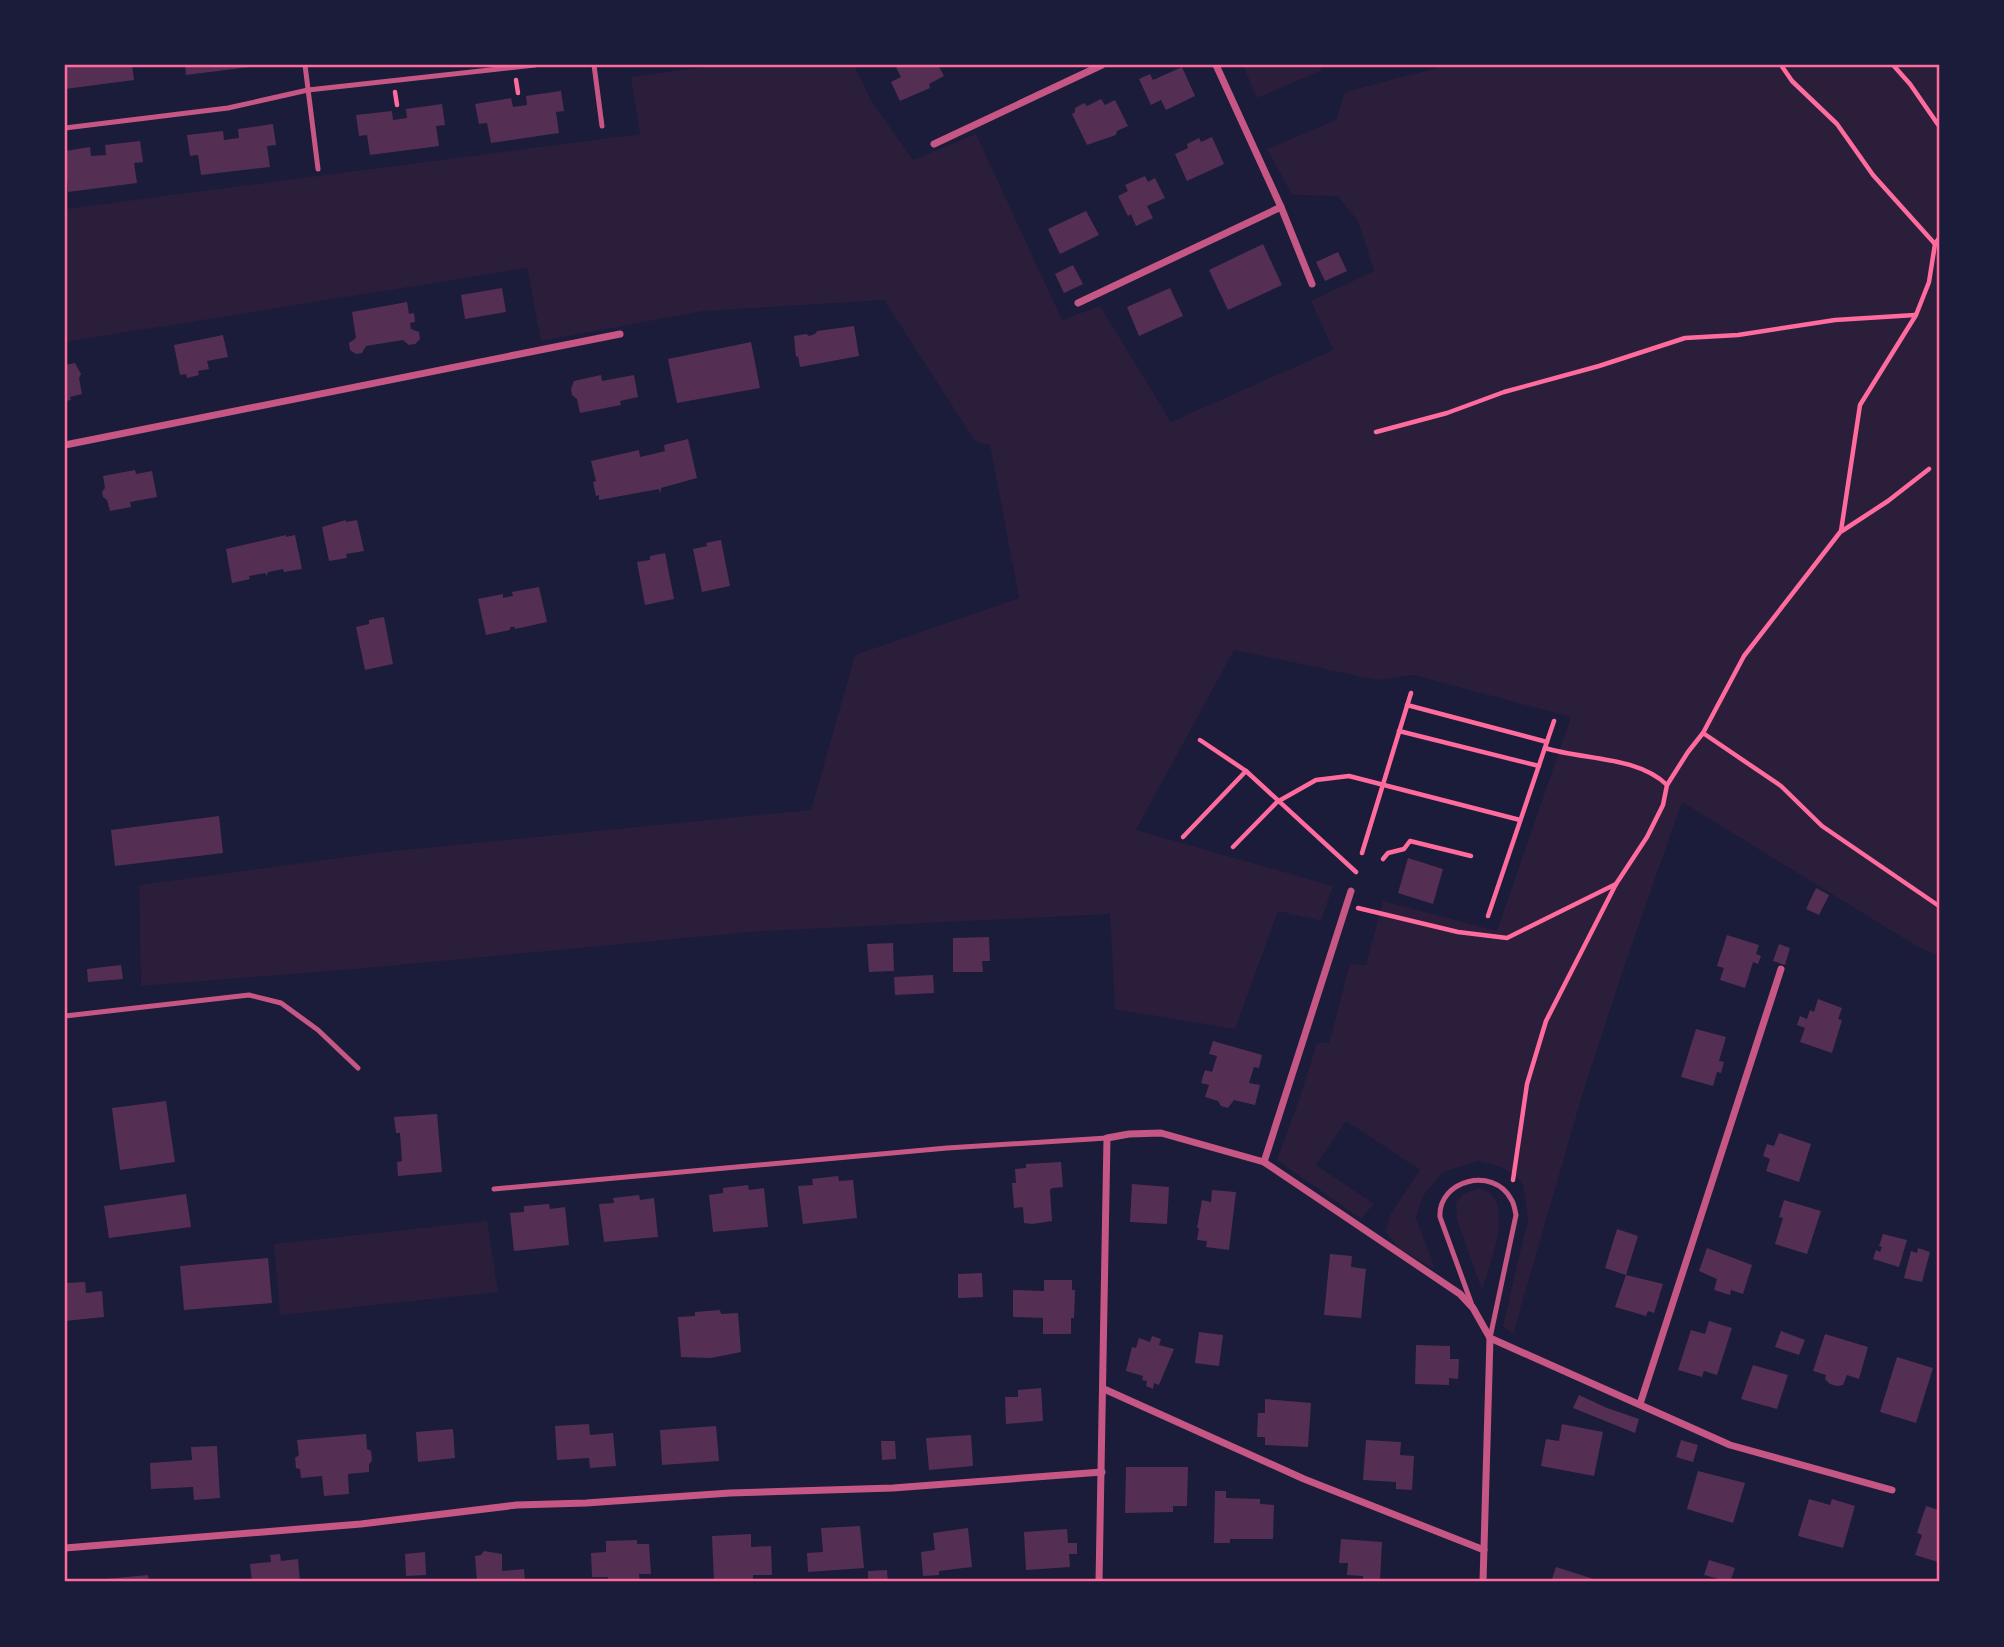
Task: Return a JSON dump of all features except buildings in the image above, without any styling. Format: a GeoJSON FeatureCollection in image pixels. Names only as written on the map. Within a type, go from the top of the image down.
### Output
{"type":"FeatureCollection","features":[{"type":"Feature","properties":{"kind":"street"},"geometry":{"type":"LineString","coordinates":[[934,144],[1102,65]]}},
{"type":"Feature","properties":{"kind":"street"},"geometry":{"type":"LineString","coordinates":[[1216,65],[1281,207],[1312,284]]}},
{"type":"Feature","properties":{"kind":"street"},"geometry":{"type":"LineString","coordinates":[[1078,303],[1281,207]]}},
{"type":"Feature","properties":{"kind":"street"},"geometry":{"type":"LineString","coordinates":[[65,445],[620,334]]}},
{"type":"Feature","properties":{"kind":"street"},"geometry":{"type":"LineString","coordinates":[[1264,1163],[1351,891]]}},
{"type":"Feature","properties":{"kind":"street"},"geometry":{"type":"LineString","coordinates":[[1640,1404],[1782,969]]}},
{"type":"Feature","properties":{"kind":"street"},"geometry":{"type":"LineString","coordinates":[[1099,1582],[1107,1138],[1161,1133],[1264,1163],[1460,1294],[1473,1308],[1490,1338],[1483,1582]]}},
{"type":"Feature","properties":{"kind":"street"},"geometry":{"type":"LineString","coordinates":[[1490,1338],[1730,1445],[1892,1490]]}},
{"type":"Feature","properties":{"kind":"street"},"geometry":{"type":"LineString","coordinates":[[1104,1389],[1304,1479],[1484,1550]]}},
{"type":"Feature","properties":{"kind":"street"},"geometry":{"type":"LineString","coordinates":[[65,1548],[361,1524],[517,1505],[730,1493],[893,1488],[1102,1472]]}},
{"type":"Feature","properties":{"kind":"lane"},"geometry":{"type":"LineString","coordinates":[[305,65],[318,169]]}},
{"type":"Feature","properties":{"kind":"lane"},"geometry":{"type":"LineString","coordinates":[[65,128],[228,108],[308,90],[535,65]]}},
{"type":"Feature","properties":{"kind":"lane"},"geometry":{"type":"LineString","coordinates":[[594,65],[602,126]]}},
{"type":"Feature","properties":{"kind":"lane"},"geometry":{"type":"LineString","coordinates":[[65,1016],[249,995],[281,1003],[318,1030],[358,1068]]}},
{"type":"Feature","properties":{"kind":"lane"},"geometry":{"type":"LineString","coordinates":[[494,1189],[947,1148],[1107,1138]]}},
{"type":"Feature","properties":{"kind":"lane"},"geometry":{"type":"LineString","coordinates":[[1473,1308],[1440,1217],[1440,1205],[1452,1188],[1465,1181],[1479,1180],[1499,1187],[1511,1198],[1516,1215],[1490,1338]]}},
{"type":"Feature","properties":{"kind":"path"},"geometry":{"type":"LineString","coordinates":[[1781,65],[1792,81],[1837,124],[1872,175],[1935,244]]}},
{"type":"Feature","properties":{"kind":"path"},"geometry":{"type":"LineString","coordinates":[[1893,65],[1910,84],[1939,126]]}},
{"type":"Feature","properties":{"kind":"path"},"geometry":{"type":"LineString","coordinates":[[1841,531],[1860,405],[1916,315],[1928,282],[1935,244],[1939,238]]}},
{"type":"Feature","properties":{"kind":"path"},"geometry":{"type":"LineString","coordinates":[[1376,432],[1447,413],[1504,392],[1599,366],[1685,338],[1738,335],[1835,320],[1916,315]]}},
{"type":"Feature","properties":{"kind":"path"},"geometry":{"type":"LineString","coordinates":[[1511,1198],[1527,1084],[1546,1021],[1616,884],[1647,837],[1663,804],[1667,785],[1703,733],[1744,656],[1841,531],[1888,501],[1929,469]]}},
{"type":"Feature","properties":{"kind":"path"},"geometry":{"type":"LineString","coordinates":[[1362,853],[1411,693]]}},
{"type":"Feature","properties":{"kind":"path"},"geometry":{"type":"LineString","coordinates":[[1407,705],[1546,745],[1560,752],[1641,767],[1657,775],[1667,785]]}},
{"type":"Feature","properties":{"kind":"path"},"geometry":{"type":"LineString","coordinates":[[1488,916],[1554,721]]}},
{"type":"Feature","properties":{"kind":"path"},"geometry":{"type":"LineString","coordinates":[[1399,731],[1539,766]]}},
{"type":"Feature","properties":{"kind":"path"},"geometry":{"type":"LineString","coordinates":[[1703,733],[1781,786],[1822,826],[1939,906]]}},
{"type":"Feature","properties":{"kind":"path"},"geometry":{"type":"LineString","coordinates":[[1199,740],[1246,771],[1356,872]]}},
{"type":"Feature","properties":{"kind":"path"},"geometry":{"type":"LineString","coordinates":[[1183,837],[1246,771]]}},
{"type":"Feature","properties":{"kind":"path"},"geometry":{"type":"LineString","coordinates":[[1233,847],[1277,802],[1316,780],[1349,776],[1520,820]]}},
{"type":"Feature","properties":{"kind":"path"},"geometry":{"type":"LineString","coordinates":[[1384,859],[1388,853],[1404,849],[1410,841],[1471,856]]}},
{"type":"Feature","properties":{"kind":"path"},"geometry":{"type":"LineString","coordinates":[[1347,905],[1458,932],[1507,938],[1616,884]]}},
{"type":"Feature","properties":{"kind":"shaded area"},"geometry":{"type":"Polygon","coordinates":[[[718,65],[854,65],[872,102],[913,160],[976,134],[1062,320],[1100,306],[1171,422],[1333,350],[1311,301],[1374,271],[1358,221],[1338,196],[1292,195],[1267,149],[1336,120],[1345,92],[1448,65],[1939,65],[1939,956],[1918,947],[1682,802],[1584,1089],[1513,1334],[1503,1326],[1528,1219],[1523,1185],[1517,1177],[1501,1167],[1478,1161],[1443,1172],[1423,1196],[1416,1218],[1435,1269],[1398,1248],[1386,1232],[1390,1215],[1420,1170],[1346,1121],[1316,1165],[1374,1204],[1361,1219],[1277,1160],[1317,1043],[1329,1043],[1350,964],[1366,965],[1383,901],[1497,931],[1571,717],[1413,675],[1377,680],[1234,650],[1136,830],[1333,886],[1321,921],[1278,911],[1235,1029],[1115,1009],[1110,914],[749,932],[141,986],[139,885],[383,852],[811,810],[855,655],[1019,598],[990,445],[975,441],[884,300],[704,311],[541,341],[527,268],[65,342],[65,209],[640,134],[631,77],[718,65]]]}},
{"type":"Feature","properties":{"kind":"shaded area"},"geometry":{"type":"Polygon","coordinates":[[[1243,65],[1320,65],[1322,70],[1257,98],[1243,65]]]}},
{"type":"Feature","properties":{"kind":"shaded area"},"geometry":{"type":"Polygon","coordinates":[[[1479,1188],[1491,1194],[1497,1204],[1499,1218],[1495,1249],[1482,1290],[1457,1220],[1456,1203],[1463,1194],[1479,1188]]]}},
{"type":"Feature","properties":{"kind":"shaded area"},"geometry":{"type":"Polygon","coordinates":[[[487,1221],[498,1292],[280,1315],[274,1244],[487,1221]]]}}]}
